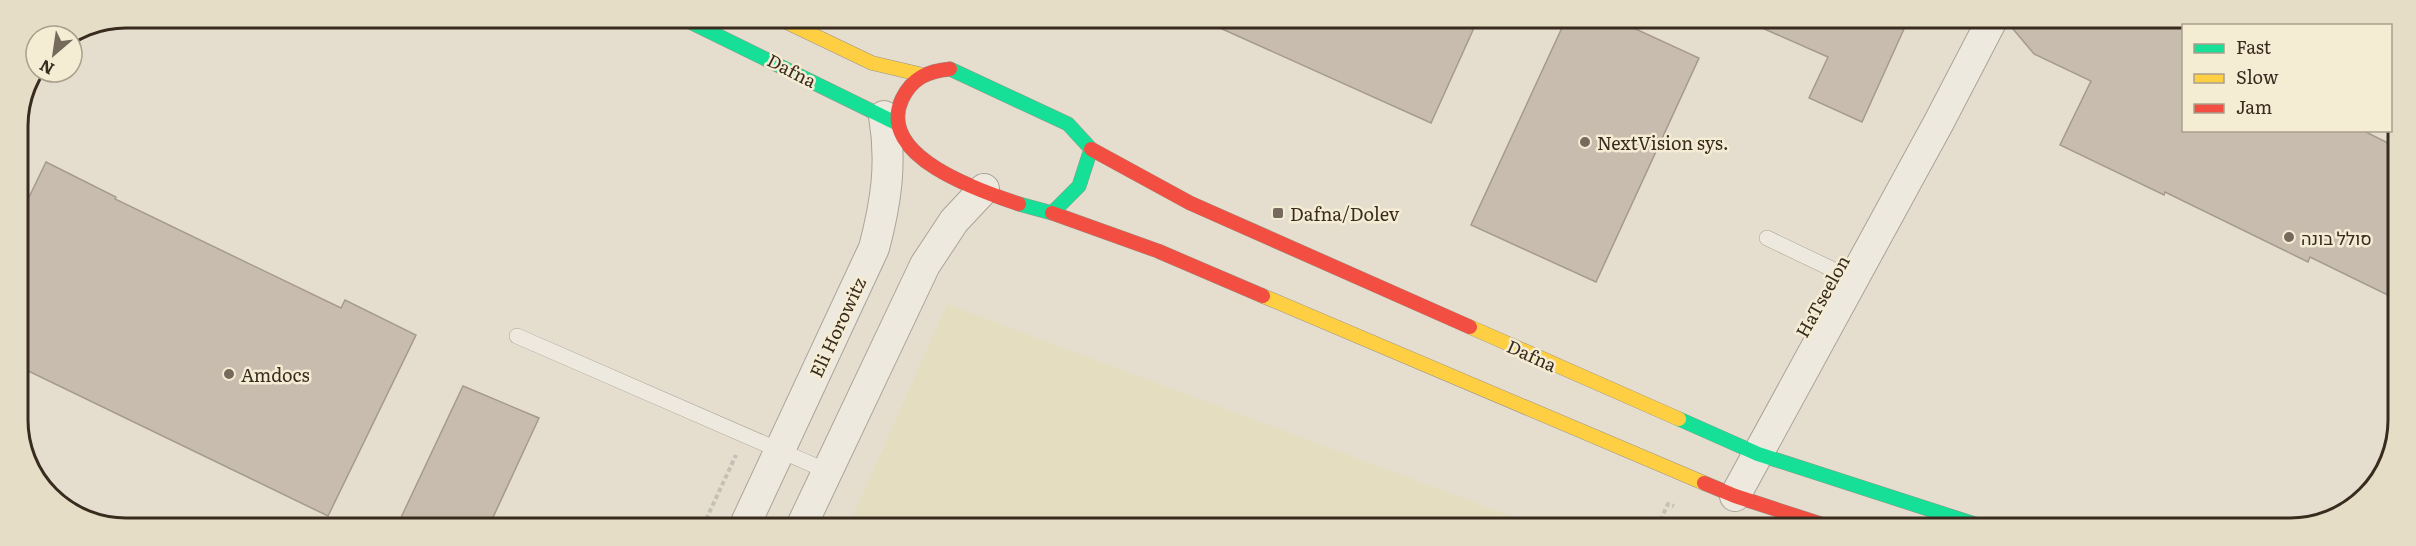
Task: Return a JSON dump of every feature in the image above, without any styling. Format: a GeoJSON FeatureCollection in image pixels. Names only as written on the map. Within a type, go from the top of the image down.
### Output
{"type":"FeatureCollection","features":[{"type":"Feature","properties":{"kind":"street","name":"Dafna"},"geometry":{"type":"LineString","coordinates":[[704,28],[891,120]]}},
{"type":"Feature","properties":{"kind":"street"},"geometry":{"type":"LineString","coordinates":[[799,28],[872,63],[919,74],[891,120],[906,144],[926,163],[1026,208],[1052,213],[1158,251],[1726,492],[1801,517]]}},
{"type":"Feature","properties":{"kind":"street","name":"HaTseelon"},"geometry":{"type":"LineString","coordinates":[[1726,492],[1940,122],[1988,28]]}},
{"type":"Feature","properties":{"kind":"street","name":"Dafna"},"geometry":{"type":"LineString","coordinates":[[919,74],[950,69],[1068,124],[1091,149],[1190,203],[1749,450],[1954,517]]}},
{"type":"Feature","properties":{"kind":"street","name":"Eli Horowitz"},"geometry":{"type":"LineString","coordinates":[[748,518],[874,248],[886,201],[888,138],[891,120]]}},
{"type":"Feature","properties":{"kind":"street","name":"HaTseelon"},"geometry":{"type":"LineString","coordinates":[[1749,450],[1836,272],[1913,126],[1940,122]]}},
{"type":"Feature","properties":{"kind":"street"},"geometry":{"type":"LineString","coordinates":[[1052,213],[1077,193],[1085,174],[1091,149]]}},
{"type":"Feature","properties":{"kind":"street"},"geometry":{"type":"LineString","coordinates":[[805,518],[925,265],[954,221],[984,189]]}},
{"type":"Feature","properties":{"kind":"lane"},"geometry":{"type":"LineString","coordinates":[[1767,238],[1836,272]]}},
{"type":"Feature","properties":{"kind":"lane"},"geometry":{"type":"LineString","coordinates":[[517,336],[827,471]]}},
{"type":"Feature","properties":{"kind":"path"},"geometry":{"type":"LineString","coordinates":[[707,518],[745,435]]}},
{"type":"Feature","properties":{"kind":"shaded area"},"geometry":{"type":"Polygon","coordinates":[[[947,304],[1514,517],[852,518],[947,304]]]}},
{"type":"Feature","properties":{"kind":"building"},"geometry":{"type":"Polygon","coordinates":[[[1220,28],[1474,28],[1431,123],[1220,28]]]}},
{"type":"Feature","properties":{"kind":"building","name":"NextVision sys."},"geometry":{"type":"Polygon","coordinates":[[[1562,28],[1634,28],[1699,58],[1596,282],[1471,225],[1562,28]]]}},
{"type":"Feature","properties":{"kind":"building"},"geometry":{"type":"Polygon","coordinates":[[[1762,28],[1904,28],[1862,122],[1809,98],[1828,57],[1762,28]]]}},
{"type":"Feature","properties":{"kind":"building"},"geometry":{"type":"Polygon","coordinates":[[[2012,28],[2182,28],[2182,132],[2366,132],[2388,143],[2388,295],[2310,257],[2308,262],[2165,192],[2164,195],[2060,145],[2091,81],[2034,54],[2012,28]]]}},
{"type":"Feature","properties":{"kind":"building","name":"Amdocs"},"geometry":{"type":"Polygon","coordinates":[[[46,162],[116,197],[115,199],[341,308],[345,300],[416,335],[328,516],[28,371],[29,198],[46,162]]]}},
{"type":"Feature","properties":{"kind":"building"},"geometry":{"type":"Polygon","coordinates":[[[463,386],[539,418],[493,518],[401,518],[463,386]]]}},
{"type":"Feature","properties":{"kind":"traffic: fast"},"geometry":{"type":"LineString","coordinates":[[702,28],[898,124]]}},
{"type":"Feature","properties":{"kind":"traffic: fast"},"geometry":{"type":"LineString","coordinates":[[950,69],[1068,124],[1091,149],[1079,186],[1052,213],[1019,204]]}},
{"type":"Feature","properties":{"kind":"traffic: fast"},"geometry":{"type":"LineString","coordinates":[[1679,419],[1758,454],[1953,517]]}},
{"type":"Feature","properties":{"kind":"traffic: slow"},"geometry":{"type":"LineString","coordinates":[[799,28],[872,63],[919,74]]}},
{"type":"Feature","properties":{"kind":"traffic: slow"},"geometry":{"type":"LineString","coordinates":[[1263,296],[1704,483]]}},
{"type":"Feature","properties":{"kind":"traffic: slow"},"geometry":{"type":"LineString","coordinates":[[1470,327],[1679,419]]}},
{"type":"Feature","properties":{"kind":"traffic: jam"},"geometry":{"type":"LineString","coordinates":[[950,69],[922,77],[906,92],[902,99],[898,119],[903,138],[917,154],[936,168],[980,190],[1019,204]]}},
{"type":"Feature","properties":{"kind":"traffic: jam"},"geometry":{"type":"LineString","coordinates":[[1091,149],[1190,203],[1470,327]]}},
{"type":"Feature","properties":{"kind":"traffic: jam"},"geometry":{"type":"LineString","coordinates":[[1052,213],[1158,251],[1263,296]]}},
{"type":"Feature","properties":{"kind":"traffic: jam"},"geometry":{"type":"LineString","coordinates":[[1704,483],[1735,496],[1800,517]]}},
{"type":"Feature","properties":{"kind":"place","name":"NextVision sys."},"geometry":{"type":"Point","coordinates":[1585,142]}},
{"type":"Feature","properties":{"kind":"place","name":"Dafna/Dolev"},"geometry":{"type":"Point","coordinates":[1278,213]}},
{"type":"Feature","properties":{"kind":"place","name":"סולל בונה"},"geometry":{"type":"Point","coordinates":[2289,237]}},
{"type":"Feature","properties":{"kind":"place","name":"Amdocs"},"geometry":{"type":"Point","coordinates":[229,374]}}]}
